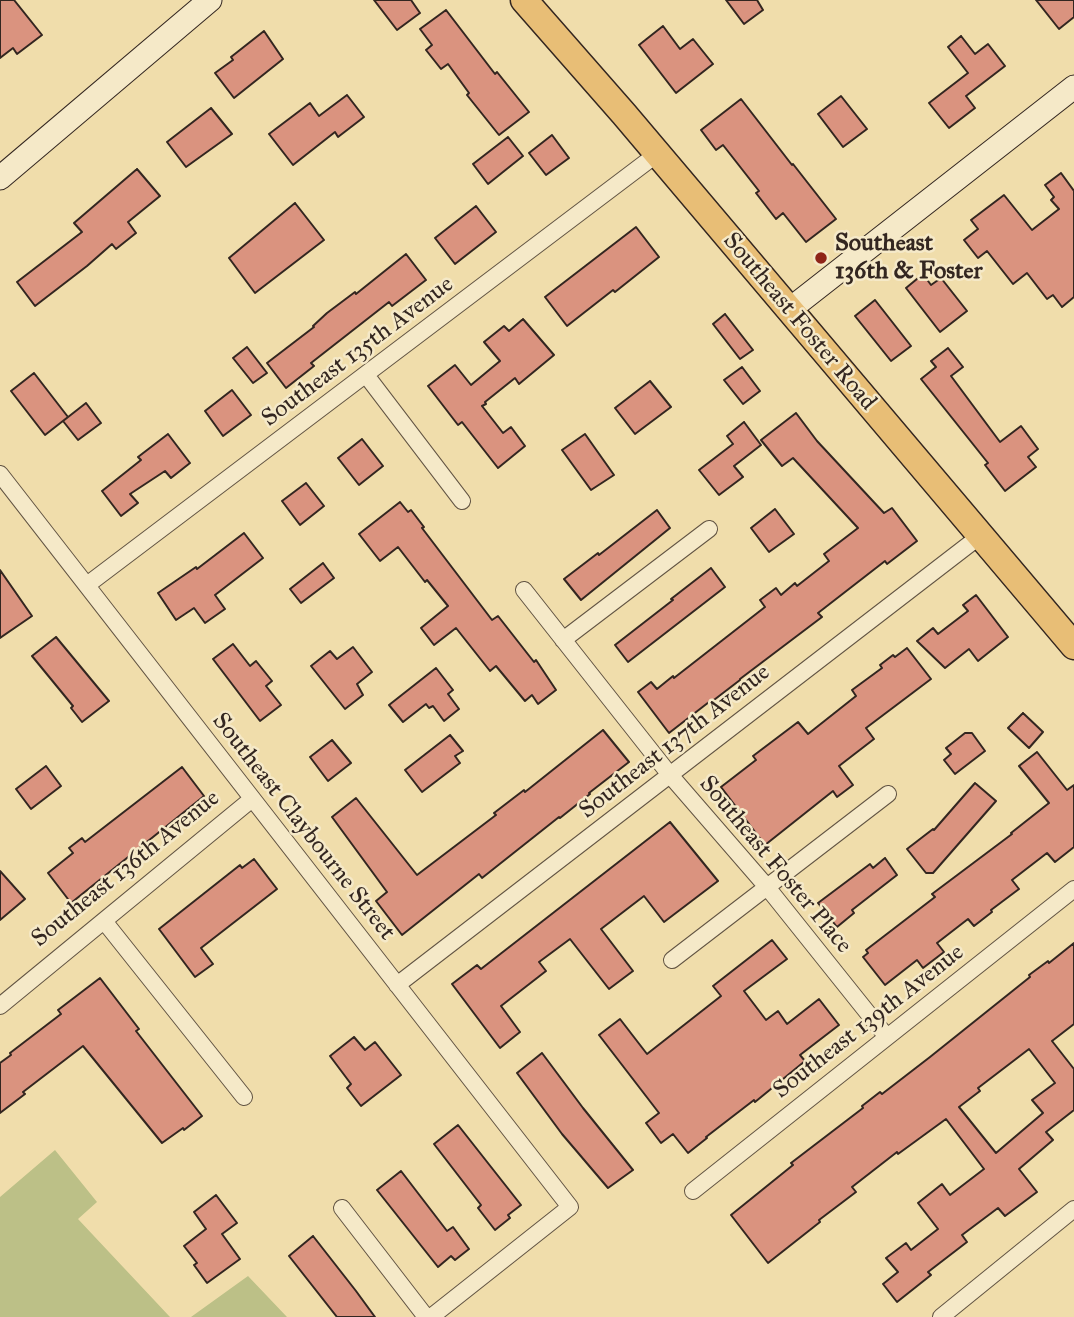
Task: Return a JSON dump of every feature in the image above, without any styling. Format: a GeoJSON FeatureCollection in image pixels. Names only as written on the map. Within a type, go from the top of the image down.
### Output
{"type":"FeatureCollection","features":[{"type":"Feature","properties":{"kind":"main road","name":"Southeast Foster Road"},"geometry":{"type":"LineString","coordinates":[[524,0],[624,114],[1074,646]]}},
{"type":"Feature","properties":{"kind":"street"},"geometry":{"type":"LineString","coordinates":[[0,177],[210,0]]}},
{"type":"Feature","properties":{"kind":"street"},"geometry":{"type":"LineString","coordinates":[[789,310],[1074,87]]}},
{"type":"Feature","properties":{"kind":"street","name":"Southeast 135th Avenue"},"geometry":{"type":"LineString","coordinates":[[87,585],[657,154]]}},
{"type":"Feature","properties":{"kind":"street"},"geometry":{"type":"LineString","coordinates":[[366,375],[462,501]]}},
{"type":"Feature","properties":{"kind":"street","name":"Southeast Claybourne Street"},"geometry":{"type":"LineString","coordinates":[[0,474],[570,1207],[428,1317]]}},
{"type":"Feature","properties":{"kind":"street"},"geometry":{"type":"LineString","coordinates":[[563,640],[709,529]]}},
{"type":"Feature","properties":{"kind":"street","name":"Southeast 137th Avenue"},"geometry":{"type":"LineString","coordinates":[[397,985],[980,536]]}},
{"type":"Feature","properties":{"kind":"street","name":"Southeast Foster Place"},"geometry":{"type":"LineString","coordinates":[[524,590],[670,775],[767,887],[887,1037]]}},
{"type":"Feature","properties":{"kind":"street"},"geometry":{"type":"LineString","coordinates":[[672,960],[888,794]]}},
{"type":"Feature","properties":{"kind":"street","name":"Southeast 136th Avenue"},"geometry":{"type":"LineString","coordinates":[[2,1000],[104,921],[252,799]]}},
{"type":"Feature","properties":{"kind":"street","name":"Southeast 139th Avenue"},"geometry":{"type":"LineString","coordinates":[[693,1191],[1074,889]]}},
{"type":"Feature","properties":{"kind":"street"},"geometry":{"type":"LineString","coordinates":[[104,921],[244,1097]]}},
{"type":"Feature","properties":{"kind":"street"},"geometry":{"type":"LineString","coordinates":[[342,1208],[428,1317]]}},
{"type":"Feature","properties":{"kind":"street"},"geometry":{"type":"LineString","coordinates":[[941,1317],[1074,1209]]}},
{"type":"Feature","properties":{"kind":"green space"},"geometry":{"type":"Polygon","coordinates":[[[55,1150],[97,1202],[78,1219],[170,1317],[0,1317],[0,1197],[55,1150]]]}},
{"type":"Feature","properties":{"kind":"green space"},"geometry":{"type":"Polygon","coordinates":[[[248,1276],[287,1317],[191,1317],[248,1276]]]}},
{"type":"Feature","properties":{"kind":"building"},"geometry":{"type":"Polygon","coordinates":[[[0,0],[14,0],[42,35],[17,54],[13,48],[0,58],[0,0]]]}},
{"type":"Feature","properties":{"kind":"building"},"geometry":{"type":"Polygon","coordinates":[[[374,0],[411,0],[420,13],[397,30],[374,0]]]}},
{"type":"Feature","properties":{"kind":"building"},"geometry":{"type":"Polygon","coordinates":[[[726,0],[757,0],[763,10],[744,24],[726,0]]]}},
{"type":"Feature","properties":{"kind":"building"},"geometry":{"type":"Polygon","coordinates":[[[1036,0],[1074,0],[1074,17],[1059,29],[1036,0]]]}},
{"type":"Feature","properties":{"kind":"building"},"geometry":{"type":"Polygon","coordinates":[[[446,10],[495,74],[497,72],[529,112],[499,135],[467,95],[469,93],[448,64],[441,69],[426,50],[432,45],[420,29],[446,10]]]}},
{"type":"Feature","properties":{"kind":"building"},"geometry":{"type":"Polygon","coordinates":[[[663,26],[680,49],[693,39],[713,64],[676,93],[639,45],[663,26]]]}},
{"type":"Feature","properties":{"kind":"building"},"geometry":{"type":"Polygon","coordinates":[[[264,31],[283,59],[234,98],[215,73],[264,31]]]}},
{"type":"Feature","properties":{"kind":"building"},"geometry":{"type":"Polygon","coordinates":[[[961,36],[975,54],[988,44],[1005,66],[966,96],[975,108],[949,128],[929,103],[968,73],[948,47],[961,36]]]}},
{"type":"Feature","properties":{"kind":"building"},"geometry":{"type":"Polygon","coordinates":[[[347,95],[364,117],[338,137],[335,132],[293,165],[269,134],[310,103],[319,116],[347,95]]]}},
{"type":"Feature","properties":{"kind":"building"},"geometry":{"type":"Polygon","coordinates":[[[841,96],[867,129],[843,147],[818,114],[841,96]]]}},
{"type":"Feature","properties":{"kind":"building"},"geometry":{"type":"Polygon","coordinates":[[[741,99],[836,219],[806,242],[783,213],[776,219],[756,193],[759,191],[723,145],[716,150],[701,130],[741,99]]]}},
{"type":"Feature","properties":{"kind":"building"},"geometry":{"type":"Polygon","coordinates":[[[211,108],[232,134],[186,167],[167,142],[211,108]]]}},
{"type":"Feature","properties":{"kind":"building"},"geometry":{"type":"Polygon","coordinates":[[[552,135],[569,158],[546,175],[529,153],[552,135]]]}},
{"type":"Feature","properties":{"kind":"building"},"geometry":{"type":"Polygon","coordinates":[[[508,137],[523,156],[488,184],[473,164],[508,137]]]}},
{"type":"Feature","properties":{"kind":"building"},"geometry":{"type":"Polygon","coordinates":[[[137,169],[160,196],[128,222],[136,233],[116,249],[112,244],[35,306],[17,282],[82,232],[74,223],[137,169]]]}},
{"type":"Feature","properties":{"kind":"building"},"geometry":{"type":"Polygon","coordinates":[[[1061,173],[1074,191],[1074,297],[1062,307],[1053,295],[1047,299],[1027,273],[1013,284],[987,251],[978,258],[964,240],[978,229],[971,220],[1004,195],[1032,230],[1059,209],[1051,200],[1054,197],[1045,185],[1061,173]]]}},
{"type":"Feature","properties":{"kind":"building"},"geometry":{"type":"Polygon","coordinates":[[[295,203],[324,240],[255,293],[229,258],[295,203]]]}},
{"type":"Feature","properties":{"kind":"building"},"geometry":{"type":"Polygon","coordinates":[[[476,206],[496,232],[455,264],[435,238],[476,206]]]}},
{"type":"Feature","properties":{"kind":"building"},"geometry":{"type":"Polygon","coordinates":[[[636,227],[659,257],[567,326],[545,297],[636,227]]]}},
{"type":"Feature","properties":{"kind":"building"},"geometry":{"type":"Polygon","coordinates":[[[406,254],[426,280],[392,306],[389,302],[311,363],[314,366],[286,388],[267,363],[314,327],[327,313],[355,292],[356,294],[406,254]]]}},
{"type":"Feature","properties":{"kind":"building"},"geometry":{"type":"Polygon","coordinates":[[[923,274],[931,285],[941,278],[967,311],[940,332],[906,288],[923,274]]]}},
{"type":"Feature","properties":{"kind":"building"},"geometry":{"type":"Polygon","coordinates":[[[875,300],[911,346],[891,361],[855,316],[875,300]]]}},
{"type":"Feature","properties":{"kind":"building"},"geometry":{"type":"Polygon","coordinates":[[[725,314],[753,350],[740,359],[713,324],[725,314]]]}},
{"type":"Feature","properties":{"kind":"building"},"geometry":{"type":"Polygon","coordinates":[[[523,319],[554,355],[519,384],[515,378],[482,406],[503,433],[511,427],[525,446],[498,468],[462,422],[458,425],[428,386],[455,365],[471,385],[500,361],[484,342],[504,326],[509,331],[523,319]]]}},
{"type":"Feature","properties":{"kind":"building"},"geometry":{"type":"Polygon","coordinates":[[[247,347],[267,373],[253,383],[233,358],[247,347]]]}},
{"type":"Feature","properties":{"kind":"building"},"geometry":{"type":"Polygon","coordinates":[[[948,348],[963,367],[951,376],[1000,442],[1021,426],[1038,449],[1028,457],[1036,467],[1005,491],[985,465],[988,463],[921,379],[936,367],[931,361],[948,348]]]}},
{"type":"Feature","properties":{"kind":"building"},"geometry":{"type":"Polygon","coordinates":[[[742,367],[760,391],[743,404],[724,380],[742,367]]]}},
{"type":"Feature","properties":{"kind":"building"},"geometry":{"type":"Polygon","coordinates":[[[34,373],[68,417],[45,435],[11,391],[34,373]]]}},
{"type":"Feature","properties":{"kind":"building"},"geometry":{"type":"Polygon","coordinates":[[[650,381],[671,407],[635,434],[615,408],[650,381]]]}},
{"type":"Feature","properties":{"kind":"building"},"geometry":{"type":"Polygon","coordinates":[[[232,390],[251,415],[223,436],[205,411],[232,390]]]}},
{"type":"Feature","properties":{"kind":"building"},"geometry":{"type":"Polygon","coordinates":[[[86,403],[101,423],[78,440],[63,421],[86,403]]]}},
{"type":"Feature","properties":{"kind":"building"},"geometry":{"type":"Polygon","coordinates":[[[796,413],[817,441],[884,513],[892,508],[917,541],[887,564],[885,561],[818,613],[822,617],[669,733],[638,692],[651,682],[657,689],[673,676],[674,678],[765,607],[760,600],[776,588],[781,595],[795,583],[797,586],[829,561],[824,554],[858,528],[793,458],[782,466],[761,440],[796,413]]]}},
{"type":"Feature","properties":{"kind":"building"},"geometry":{"type":"Polygon","coordinates":[[[744,422],[761,445],[734,466],[743,477],[719,495],[699,470],[733,444],[727,436],[744,422]]]}},
{"type":"Feature","properties":{"kind":"building"},"geometry":{"type":"Polygon","coordinates":[[[168,434],[190,463],[171,478],[165,471],[130,494],[138,503],[121,516],[102,491],[141,460],[138,457],[168,434]]]}},
{"type":"Feature","properties":{"kind":"building"},"geometry":{"type":"Polygon","coordinates":[[[585,434],[614,475],[591,490],[562,450],[585,434]]]}},
{"type":"Feature","properties":{"kind":"building"},"geometry":{"type":"Polygon","coordinates":[[[362,439],[383,466],[359,485],[338,458],[362,439]]]}},
{"type":"Feature","properties":{"kind":"building"},"geometry":{"type":"Polygon","coordinates":[[[306,483],[324,506],[300,525],[282,501],[306,483]]]}},
{"type":"Feature","properties":{"kind":"building"},"geometry":{"type":"Polygon","coordinates":[[[400,502],[408,512],[411,510],[492,620],[498,616],[534,662],[536,660],[556,690],[538,704],[532,695],[525,701],[496,666],[490,671],[456,628],[434,645],[421,628],[448,606],[398,547],[380,561],[359,534],[400,502]]]}},
{"type":"Feature","properties":{"kind":"building"},"geometry":{"type":"Polygon","coordinates":[[[775,509],[794,534],[769,552],[751,528],[775,509]]]}},
{"type":"Feature","properties":{"kind":"building"},"geometry":{"type":"Polygon","coordinates":[[[657,510],[670,528],[581,600],[564,579],[657,510]]]}},
{"type":"Feature","properties":{"kind":"building"},"geometry":{"type":"Polygon","coordinates":[[[244,533],[263,558],[215,595],[225,609],[205,623],[194,608],[176,620],[158,593],[196,567],[197,569],[244,533]]]}},
{"type":"Feature","properties":{"kind":"building"},"geometry":{"type":"Polygon","coordinates":[[[323,563],[334,578],[301,603],[290,589],[323,563]]]}},
{"type":"Feature","properties":{"kind":"building"},"geometry":{"type":"Polygon","coordinates":[[[711,568],[725,587],[628,662],[615,645],[711,568]]]}},
{"type":"Feature","properties":{"kind":"building"},"geometry":{"type":"Polygon","coordinates":[[[0,570],[32,616],[0,638],[0,570]]]}},
{"type":"Feature","properties":{"kind":"building"},"geometry":{"type":"Polygon","coordinates":[[[976,595],[1008,637],[978,661],[969,649],[945,668],[917,641],[933,628],[938,634],[968,611],[963,605],[976,595]]]}},
{"type":"Feature","properties":{"kind":"building"},"geometry":{"type":"Polygon","coordinates":[[[56,637],[109,701],[82,722],[71,708],[73,706],[32,656],[56,637]]]}},
{"type":"Feature","properties":{"kind":"building"},"geometry":{"type":"Polygon","coordinates":[[[233,644],[250,666],[256,661],[272,681],[266,686],[281,705],[260,721],[213,659],[233,644]]]}},
{"type":"Feature","properties":{"kind":"building"},"geometry":{"type":"Polygon","coordinates":[[[353,647],[372,672],[357,684],[363,695],[345,709],[311,666],[330,651],[337,659],[353,647]]]}},
{"type":"Feature","properties":{"kind":"building"},"geometry":{"type":"Polygon","coordinates":[[[907,648],[931,679],[866,728],[874,739],[839,766],[853,785],[837,797],[833,791],[765,845],[721,787],[756,760],[753,756],[798,722],[808,734],[856,696],[852,690],[882,668],[880,665],[907,648]]]}},
{"type":"Feature","properties":{"kind":"building"},"geometry":{"type":"Polygon","coordinates":[[[436,668],[453,690],[448,694],[459,709],[444,721],[433,706],[429,708],[426,704],[403,722],[389,705],[436,668]]]}},
{"type":"Feature","properties":{"kind":"building"},"geometry":{"type":"Polygon","coordinates":[[[1023,713],[1043,732],[1029,748],[1008,728],[1023,713]]]}},
{"type":"Feature","properties":{"kind":"building"},"geometry":{"type":"Polygon","coordinates":[[[603,730],[629,762],[482,878],[479,874],[402,935],[376,901],[387,892],[332,817],[356,798],[417,875],[603,730]]]}},
{"type":"Feature","properties":{"kind":"building"},"geometry":{"type":"Polygon","coordinates":[[[965,733],[972,733],[985,751],[955,774],[944,760],[951,754],[946,748],[965,733]]]}},
{"type":"Feature","properties":{"kind":"building"},"geometry":{"type":"Polygon","coordinates":[[[450,735],[463,751],[455,756],[460,763],[422,792],[405,770],[450,735]]]}},
{"type":"Feature","properties":{"kind":"building"},"geometry":{"type":"Polygon","coordinates":[[[332,740],[351,763],[328,781],[310,757],[332,740]]]}},
{"type":"Feature","properties":{"kind":"building"},"geometry":{"type":"Polygon","coordinates":[[[1037,752],[1067,790],[1074,785],[1074,847],[1055,862],[1047,853],[1012,880],[1019,889],[991,910],[992,912],[974,926],[968,919],[937,943],[944,952],[923,968],[917,960],[885,985],[863,957],[868,953],[866,950],[935,897],[932,894],[1049,803],[1019,766],[1037,752]]]}},
{"type":"Feature","properties":{"kind":"building"},"geometry":{"type":"Polygon","coordinates":[[[46,766],[61,786],[31,809],[16,789],[46,766]]]}},
{"type":"Feature","properties":{"kind":"building"},"geometry":{"type":"Polygon","coordinates":[[[182,767],[204,796],[71,903],[48,873],[73,853],[69,848],[82,838],[85,842],[182,767]]]}},
{"type":"Feature","properties":{"kind":"building"},"geometry":{"type":"Polygon","coordinates":[[[975,783],[996,801],[933,873],[926,873],[907,849],[934,830],[975,783]]]}},
{"type":"Feature","properties":{"kind":"building"},"geometry":{"type":"Polygon","coordinates":[[[670,822],[718,881],[664,922],[644,896],[601,929],[633,971],[609,989],[570,939],[539,962],[546,971],[501,1006],[520,1032],[500,1048],[452,984],[477,965],[481,969],[670,822]]]}},
{"type":"Feature","properties":{"kind":"building"},"geometry":{"type":"Polygon","coordinates":[[[885,858],[897,875],[852,910],[854,913],[837,927],[818,903],[870,864],[873,868],[885,858]]]}},
{"type":"Feature","properties":{"kind":"building"},"geometry":{"type":"Polygon","coordinates":[[[254,859],[277,889],[201,948],[213,964],[195,977],[159,929],[240,865],[242,868],[254,859]]]}},
{"type":"Feature","properties":{"kind":"building"},"geometry":{"type":"Polygon","coordinates":[[[0,871],[25,899],[0,920],[0,871]]]}},
{"type":"Feature","properties":{"kind":"building"},"geometry":{"type":"Polygon","coordinates":[[[772,940],[787,959],[744,991],[766,1020],[778,1011],[787,1024],[819,999],[839,1025],[800,1055],[805,1061],[688,1153],[673,1134],[661,1143],[646,1123],[659,1113],[599,1035],[620,1019],[647,1054],[721,996],[713,986],[772,940]]]}},
{"type":"Feature","properties":{"kind":"building"},"geometry":{"type":"Polygon","coordinates":[[[1074,943],[1074,1024],[1052,1041],[1074,1069],[1074,1110],[1046,1132],[1053,1140],[1019,1169],[1037,1192],[1005,1216],[998,1208],[962,1235],[967,1242],[928,1272],[931,1275],[897,1302],[883,1284],[898,1272],[886,1258],[906,1243],[911,1250],[938,1229],[918,1203],[942,1184],[950,1195],[984,1169],[946,1119],[852,1187],[856,1192],[768,1263],[731,1215],[793,1165],[791,1163],[863,1108],[862,1106],[930,1057],[1030,977],[1029,975],[1048,961],[1049,963],[1074,943]],[[1029,1049],[978,1088],[980,1091],[959,1107],[996,1153],[1043,1113],[1032,1100],[1055,1083],[1029,1049]]]}},
{"type":"Feature","properties":{"kind":"building"},"geometry":{"type":"Polygon","coordinates":[[[100,978],[139,1029],[136,1031],[202,1116],[162,1143],[83,1046],[0,1113],[0,1063],[61,1014],[58,1010],[100,978]]]}},
{"type":"Feature","properties":{"kind":"building"},"geometry":{"type":"Polygon","coordinates":[[[354,1037],[365,1050],[375,1042],[401,1075],[361,1106],[347,1088],[351,1084],[330,1056],[354,1037]]]}},
{"type":"Feature","properties":{"kind":"building"},"geometry":{"type":"Polygon","coordinates":[[[542,1053],[633,1170],[608,1188],[562,1134],[517,1073],[542,1053]]]}},
{"type":"Feature","properties":{"kind":"building"},"geometry":{"type":"Polygon","coordinates":[[[458,1125],[521,1205],[495,1230],[478,1208],[481,1205],[434,1144],[458,1125]]]}},
{"type":"Feature","properties":{"kind":"building"},"geometry":{"type":"Polygon","coordinates":[[[401,1171],[447,1231],[453,1227],[469,1249],[455,1260],[451,1256],[438,1267],[377,1190],[401,1171]]]}},
{"type":"Feature","properties":{"kind":"building"},"geometry":{"type":"Polygon","coordinates":[[[216,1195],[237,1223],[222,1234],[240,1259],[207,1283],[184,1246],[206,1229],[194,1212],[216,1195]]]}},
{"type":"Feature","properties":{"kind":"building"},"geometry":{"type":"Polygon","coordinates":[[[313,1236],[375,1317],[337,1317],[289,1256],[313,1236]]]}},
{"type":"Feature","properties":{"kind":"place","name":"Southeast 136th & Foster"},"geometry":{"type":"Point","coordinates":[821,258]}}]}
